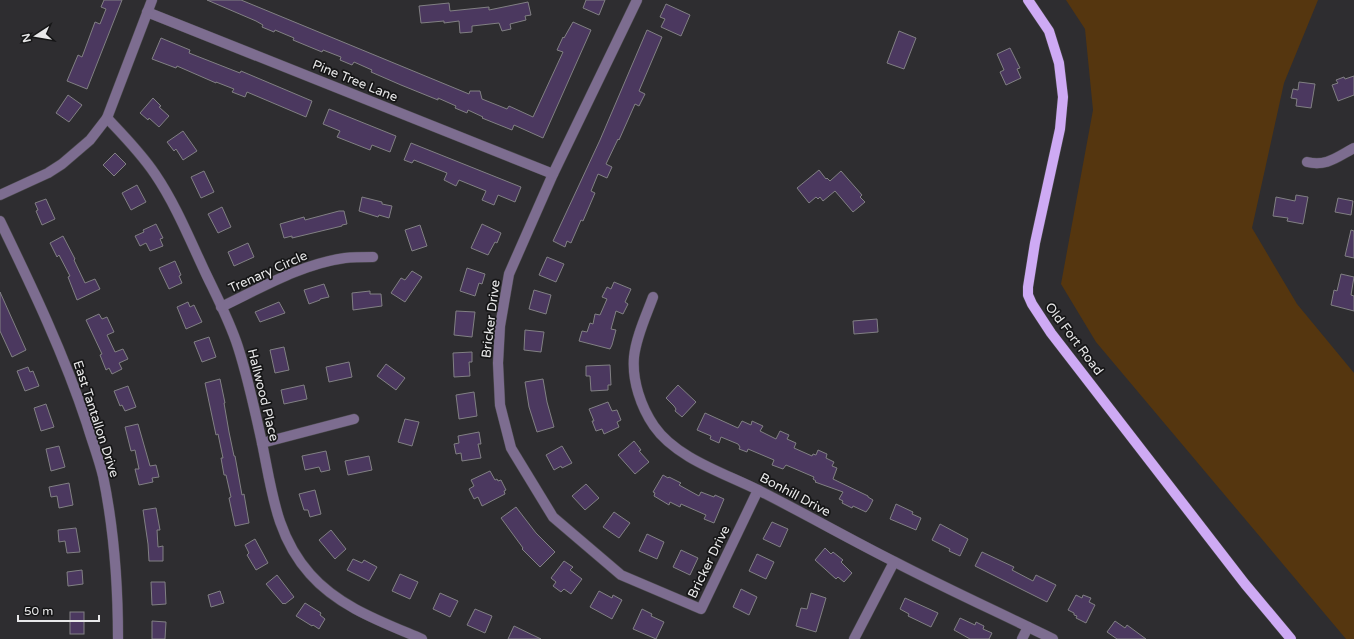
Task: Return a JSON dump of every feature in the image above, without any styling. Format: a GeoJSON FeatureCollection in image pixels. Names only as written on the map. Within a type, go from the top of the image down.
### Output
{"type":"FeatureCollection","features":[{"type":"Feature","properties":{"kind":"main road","name":"Old Fort Road"},"geometry":{"type":"LineString","coordinates":[[1028,0],[1049,31],[1059,63],[1063,97],[1060,128],[1035,243],[1028,295],[1032,304],[1051,333],[1245,584],[1291,639]]}},
{"type":"Feature","properties":{"kind":"street"},"geometry":{"type":"LineString","coordinates":[[0,195],[48,173],[62,164],[90,140],[107,118],[152,0]]}},
{"type":"Feature","properties":{"kind":"street","name":"Bricker Drive"},"geometry":{"type":"LineString","coordinates":[[637,0],[553,174],[509,274],[500,326],[498,363],[500,405],[511,448],[553,517],[621,575],[701,609],[758,490]]}},
{"type":"Feature","properties":{"kind":"street","name":"Pine Tree Lane"},"geometry":{"type":"LineString","coordinates":[[148,12],[553,174]]}},
{"type":"Feature","properties":{"kind":"street","name":"Hallwood Place"},"geometry":{"type":"LineString","coordinates":[[107,118],[132,144],[159,181],[180,218],[222,307],[238,347],[262,443],[270,490],[285,538],[309,573],[325,590],[372,618],[422,639]]}},
{"type":"Feature","properties":{"kind":"street"},"geometry":{"type":"LineString","coordinates":[[1307,162],[1316,164],[1329,162],[1354,148]]}},
{"type":"Feature","properties":{"kind":"street","name":"East Tantallon Drive"},"geometry":{"type":"LineString","coordinates":[[0,221],[54,336],[80,402],[102,475],[112,532],[116,571],[118,639]]}},
{"type":"Feature","properties":{"kind":"street","name":"Trenary Circle"},"geometry":{"type":"LineString","coordinates":[[222,307],[302,270],[322,263],[345,258],[373,257]]}},
{"type":"Feature","properties":{"kind":"street","name":"Bonhill Drive"},"geometry":{"type":"LineString","coordinates":[[653,297],[638,338],[634,358],[635,377],[638,394],[645,411],[665,440],[682,453],[758,490],[894,562],[1053,639]]}},
{"type":"Feature","properties":{"kind":"street"},"geometry":{"type":"LineString","coordinates":[[262,443],[354,419]]}},
{"type":"Feature","properties":{"kind":"street"},"geometry":{"type":"LineString","coordinates":[[854,639],[894,562]]}},
{"type":"Feature","properties":{"kind":"street"},"geometry":{"type":"LineString","coordinates":[[1022,639],[1028,627]]}},
{"type":"Feature","properties":{"kind":"shaded area"},"geometry":{"type":"Polygon","coordinates":[[[1066,0],[1318,0],[1284,83],[1252,228],[1297,304],[1354,373],[1354,639],[1346,639],[1096,342],[1061,284],[1093,110],[1085,29],[1066,0]]]}},
{"type":"Feature","properties":{"kind":"building"},"geometry":{"type":"Polygon","coordinates":[[[104,0],[122,0],[87,89],[67,81],[78,55],[82,57],[95,22],[100,24],[106,9],[101,7],[104,0]]]}},
{"type":"Feature","properties":{"kind":"building"},"geometry":{"type":"Polygon","coordinates":[[[207,0],[241,0],[469,94],[470,91],[480,91],[482,99],[507,109],[509,106],[533,117],[563,52],[557,50],[563,37],[564,38],[573,22],[591,30],[543,138],[514,125],[512,130],[482,118],[483,117],[468,110],[467,113],[438,98],[438,100],[371,72],[372,70],[354,62],[352,65],[340,60],[341,57],[323,50],[322,52],[293,40],[294,38],[275,30],[274,32],[262,27],[263,25],[256,21],[207,0]]]}},
{"type":"Feature","properties":{"kind":"building"},"geometry":{"type":"Polygon","coordinates":[[[586,0],[605,0],[599,15],[583,8],[586,0]]]}},
{"type":"Feature","properties":{"kind":"building"},"geometry":{"type":"Polygon","coordinates":[[[528,2],[531,15],[525,16],[526,20],[510,24],[511,29],[502,31],[499,23],[472,26],[472,32],[460,33],[459,21],[444,23],[444,21],[421,23],[419,6],[449,3],[450,11],[489,7],[489,10],[528,2]]]}},
{"type":"Feature","properties":{"kind":"building"},"geometry":{"type":"Polygon","coordinates":[[[666,4],[690,15],[681,36],[661,27],[665,19],[660,17],[666,4]]]}},
{"type":"Feature","properties":{"kind":"building"},"geometry":{"type":"Polygon","coordinates":[[[647,30],[662,37],[639,91],[645,94],[639,106],[635,104],[619,140],[618,139],[606,164],[612,167],[607,178],[598,174],[591,191],[595,193],[583,221],[581,220],[571,243],[567,241],[565,247],[553,241],[600,140],[647,30]]]}},
{"type":"Feature","properties":{"kind":"building"},"geometry":{"type":"Polygon","coordinates":[[[899,31],[916,38],[904,69],[887,63],[899,31]]]}},
{"type":"Feature","properties":{"kind":"building"},"geometry":{"type":"Polygon","coordinates":[[[161,38],[190,50],[189,53],[240,73],[241,71],[312,101],[306,117],[247,92],[245,97],[232,92],[234,89],[177,66],[176,68],[152,59],[161,38]]]}},
{"type":"Feature","properties":{"kind":"building"},"geometry":{"type":"Polygon","coordinates":[[[1010,48],[1020,68],[1017,69],[1021,78],[1006,85],[1000,72],[1004,70],[997,54],[1010,48]]]}},
{"type":"Feature","properties":{"kind":"building"},"geometry":{"type":"Polygon","coordinates":[[[1354,76],[1354,95],[1338,101],[1332,85],[1338,83],[1336,80],[1354,76]]]}},
{"type":"Feature","properties":{"kind":"building"},"geometry":{"type":"Polygon","coordinates":[[[1299,82],[1315,84],[1311,108],[1296,106],[1297,99],[1291,98],[1293,89],[1298,90],[1299,82]]]}},
{"type":"Feature","properties":{"kind":"building"},"geometry":{"type":"Polygon","coordinates":[[[68,95],[82,105],[69,122],[56,113],[68,95]]]}},
{"type":"Feature","properties":{"kind":"building"},"geometry":{"type":"Polygon","coordinates":[[[153,98],[161,106],[159,107],[169,116],[159,127],[149,118],[148,120],[140,113],[153,98]]]}},
{"type":"Feature","properties":{"kind":"building"},"geometry":{"type":"Polygon","coordinates":[[[329,109],[396,136],[390,152],[372,145],[370,150],[337,137],[340,131],[323,124],[329,109]]]}},
{"type":"Feature","properties":{"kind":"building"},"geometry":{"type":"Polygon","coordinates":[[[183,131],[197,151],[183,160],[176,149],[174,151],[167,142],[183,131]]]}},
{"type":"Feature","properties":{"kind":"building"},"geometry":{"type":"Polygon","coordinates":[[[411,143],[521,187],[515,202],[498,195],[494,205],[482,200],[486,191],[459,180],[456,186],[444,180],[447,173],[414,160],[412,163],[404,160],[411,143]]]}},
{"type":"Feature","properties":{"kind":"building"},"geometry":{"type":"Polygon","coordinates":[[[115,153],[126,164],[114,176],[103,165],[115,153]]]}},
{"type":"Feature","properties":{"kind":"building"},"geometry":{"type":"Polygon","coordinates":[[[819,170],[826,179],[827,178],[830,181],[841,171],[862,195],[860,197],[865,202],[853,212],[835,191],[823,201],[820,197],[818,199],[816,197],[809,203],[797,188],[819,170]]]}},
{"type":"Feature","properties":{"kind":"building"},"geometry":{"type":"Polygon","coordinates":[[[204,171],[214,192],[201,198],[191,177],[204,171]]]}},
{"type":"Feature","properties":{"kind":"building"},"geometry":{"type":"Polygon","coordinates":[[[137,185],[146,202],[131,210],[122,193],[137,185]]]}},
{"type":"Feature","properties":{"kind":"building"},"geometry":{"type":"Polygon","coordinates":[[[1296,195],[1308,197],[1303,224],[1287,221],[1288,218],[1273,216],[1276,197],[1295,201],[1296,195]]]}},
{"type":"Feature","properties":{"kind":"building"},"geometry":{"type":"Polygon","coordinates":[[[362,197],[392,206],[389,218],[379,215],[378,217],[359,211],[362,197]]]}},
{"type":"Feature","properties":{"kind":"building"},"geometry":{"type":"Polygon","coordinates":[[[1338,198],[1353,201],[1351,215],[1335,212],[1338,198]]]}},
{"type":"Feature","properties":{"kind":"building"},"geometry":{"type":"Polygon","coordinates":[[[46,199],[55,219],[42,225],[36,211],[38,210],[35,203],[46,199]]]}},
{"type":"Feature","properties":{"kind":"building"},"geometry":{"type":"Polygon","coordinates":[[[222,207],[231,227],[218,233],[208,214],[222,207]]]}},
{"type":"Feature","properties":{"kind":"building"},"geometry":{"type":"Polygon","coordinates":[[[344,211],[347,224],[292,238],[292,236],[284,238],[280,224],[304,217],[305,220],[344,211]]]}},
{"type":"Feature","properties":{"kind":"building"},"geometry":{"type":"Polygon","coordinates":[[[156,224],[163,238],[160,239],[163,246],[150,251],[146,243],[140,246],[135,236],[144,232],[143,230],[156,224]]]}},
{"type":"Feature","properties":{"kind":"building"},"geometry":{"type":"Polygon","coordinates":[[[482,224],[501,233],[497,243],[495,242],[488,255],[471,248],[482,224]]]}},
{"type":"Feature","properties":{"kind":"building"},"geometry":{"type":"Polygon","coordinates":[[[420,225],[427,246],[412,251],[405,230],[420,225]]]}},
{"type":"Feature","properties":{"kind":"building"},"geometry":{"type":"Polygon","coordinates":[[[1351,230],[1354,231],[1354,258],[1345,256],[1351,230]]]}},
{"type":"Feature","properties":{"kind":"building"},"geometry":{"type":"Polygon","coordinates":[[[63,236],[85,283],[95,279],[100,289],[77,300],[68,277],[70,276],[59,255],[57,257],[50,243],[63,236]]]}},
{"type":"Feature","properties":{"kind":"building"},"geometry":{"type":"Polygon","coordinates":[[[248,243],[254,257],[234,266],[228,252],[248,243]]]}},
{"type":"Feature","properties":{"kind":"building"},"geometry":{"type":"Polygon","coordinates":[[[547,257],[564,264],[556,282],[539,275],[547,257]]]}},
{"type":"Feature","properties":{"kind":"building"},"geometry":{"type":"Polygon","coordinates":[[[175,261],[181,275],[179,276],[182,283],[169,289],[159,268],[175,261]]]}},
{"type":"Feature","properties":{"kind":"building"},"geometry":{"type":"Polygon","coordinates":[[[467,268],[485,274],[482,284],[479,283],[475,296],[460,291],[467,268]]]}},
{"type":"Feature","properties":{"kind":"building"},"geometry":{"type":"Polygon","coordinates":[[[412,271],[422,277],[405,302],[391,293],[401,278],[405,280],[412,271]]]}},
{"type":"Feature","properties":{"kind":"building"},"geometry":{"type":"Polygon","coordinates":[[[1341,274],[1354,277],[1351,295],[1354,296],[1354,311],[1331,305],[1334,290],[1337,291],[1341,274]]]}},
{"type":"Feature","properties":{"kind":"building"},"geometry":{"type":"Polygon","coordinates":[[[614,282],[631,289],[625,302],[628,304],[623,314],[616,311],[611,329],[616,330],[610,349],[579,341],[582,331],[587,332],[590,323],[593,324],[595,314],[600,315],[607,299],[602,297],[607,287],[611,289],[614,282]]]}},
{"type":"Feature","properties":{"kind":"building"},"geometry":{"type":"Polygon","coordinates":[[[324,284],[329,297],[309,304],[304,290],[324,284]]]}},
{"type":"Feature","properties":{"kind":"building"},"geometry":{"type":"Polygon","coordinates":[[[534,290],[551,295],[546,314],[529,309],[534,290]]]}},
{"type":"Feature","properties":{"kind":"building"},"geometry":{"type":"Polygon","coordinates":[[[370,291],[370,294],[381,294],[382,306],[353,310],[352,293],[370,291]]]}},
{"type":"Feature","properties":{"kind":"building"},"geometry":{"type":"Polygon","coordinates":[[[0,292],[26,350],[12,357],[0,331],[0,292]]]}},
{"type":"Feature","properties":{"kind":"building"},"geometry":{"type":"Polygon","coordinates":[[[188,302],[190,307],[194,305],[202,322],[186,329],[177,307],[188,302]]]}},
{"type":"Feature","properties":{"kind":"building"},"geometry":{"type":"Polygon","coordinates":[[[279,302],[285,313],[260,322],[255,312],[279,302]]]}},
{"type":"Feature","properties":{"kind":"building"},"geometry":{"type":"Polygon","coordinates":[[[456,311],[475,312],[472,337],[454,335],[456,311]]]}},
{"type":"Feature","properties":{"kind":"building"},"geometry":{"type":"Polygon","coordinates":[[[99,314],[102,319],[107,317],[114,332],[107,335],[115,352],[123,349],[128,359],[119,363],[122,369],[112,374],[109,368],[106,370],[100,355],[102,354],[86,320],[99,314]]]}},
{"type":"Feature","properties":{"kind":"building"},"geometry":{"type":"Polygon","coordinates":[[[877,319],[878,332],[854,334],[853,321],[877,319]]]}},
{"type":"Feature","properties":{"kind":"building"},"geometry":{"type":"Polygon","coordinates":[[[525,330],[544,332],[541,352],[524,350],[525,330]]]}},
{"type":"Feature","properties":{"kind":"building"},"geometry":{"type":"Polygon","coordinates":[[[209,337],[216,357],[202,362],[194,342],[209,337]]]}},
{"type":"Feature","properties":{"kind":"building"},"geometry":{"type":"Polygon","coordinates":[[[284,347],[289,370],[275,373],[270,350],[284,347]]]}},
{"type":"Feature","properties":{"kind":"building"},"geometry":{"type":"Polygon","coordinates":[[[472,352],[472,362],[469,362],[470,376],[454,377],[453,353],[472,352]]]}},
{"type":"Feature","properties":{"kind":"building"},"geometry":{"type":"Polygon","coordinates":[[[349,362],[352,377],[329,382],[326,367],[349,362]]]}},
{"type":"Feature","properties":{"kind":"building"},"geometry":{"type":"Polygon","coordinates":[[[386,364],[405,378],[396,390],[377,376],[386,364]]]}},
{"type":"Feature","properties":{"kind":"building"},"geometry":{"type":"Polygon","coordinates":[[[610,365],[611,385],[608,385],[608,390],[591,391],[590,376],[586,376],[586,366],[610,365]]]}},
{"type":"Feature","properties":{"kind":"building"},"geometry":{"type":"Polygon","coordinates":[[[28,367],[30,372],[33,371],[39,386],[25,391],[17,371],[28,367]]]}},
{"type":"Feature","properties":{"kind":"building"},"geometry":{"type":"Polygon","coordinates":[[[220,379],[229,432],[242,495],[244,494],[249,523],[235,526],[229,498],[231,497],[226,475],[224,475],[221,458],[223,458],[218,434],[216,435],[205,383],[220,379]]]}},
{"type":"Feature","properties":{"kind":"building"},"geometry":{"type":"Polygon","coordinates":[[[543,379],[547,402],[554,427],[537,432],[529,407],[525,382],[543,379]]]}},
{"type":"Feature","properties":{"kind":"building"},"geometry":{"type":"Polygon","coordinates":[[[304,385],[307,399],[284,404],[281,390],[304,385]]]}},
{"type":"Feature","properties":{"kind":"building"},"geometry":{"type":"Polygon","coordinates":[[[678,385],[696,402],[682,417],[675,411],[676,409],[674,406],[666,398],[678,385]]]}},
{"type":"Feature","properties":{"kind":"building"},"geometry":{"type":"Polygon","coordinates":[[[128,386],[136,407],[125,411],[122,405],[120,406],[114,391],[128,386]]]}},
{"type":"Feature","properties":{"kind":"building"},"geometry":{"type":"Polygon","coordinates":[[[474,392],[477,416],[459,419],[456,395],[474,392]]]}},
{"type":"Feature","properties":{"kind":"building"},"geometry":{"type":"Polygon","coordinates":[[[608,402],[612,411],[617,410],[621,420],[617,422],[619,427],[604,434],[602,429],[596,431],[589,409],[608,402]]]}},
{"type":"Feature","properties":{"kind":"building"},"geometry":{"type":"Polygon","coordinates":[[[46,404],[54,427],[41,431],[34,408],[46,404]]]}},
{"type":"Feature","properties":{"kind":"building"},"geometry":{"type":"Polygon","coordinates":[[[705,413],[738,428],[742,421],[751,425],[752,421],[763,426],[760,431],[776,439],[780,431],[789,435],[787,439],[796,443],[794,448],[812,456],[813,454],[816,455],[818,450],[827,454],[826,458],[834,462],[832,466],[837,468],[833,479],[868,496],[873,500],[869,508],[866,512],[853,506],[852,508],[842,503],[843,501],[839,499],[843,492],[815,482],[816,481],[813,479],[814,477],[786,465],[783,469],[772,465],[774,460],[748,449],[747,452],[739,449],[740,447],[738,444],[721,437],[719,443],[710,439],[711,436],[697,430],[705,413]]]}},
{"type":"Feature","properties":{"kind":"building"},"geometry":{"type":"Polygon","coordinates":[[[405,419],[419,422],[412,446],[398,442],[405,419]]]}},
{"type":"Feature","properties":{"kind":"building"},"geometry":{"type":"Polygon","coordinates":[[[138,424],[150,466],[156,465],[159,477],[152,478],[153,482],[139,485],[135,469],[139,469],[135,450],[131,451],[125,427],[138,424]]]}},
{"type":"Feature","properties":{"kind":"building"},"geometry":{"type":"Polygon","coordinates":[[[479,432],[481,444],[478,444],[481,458],[462,461],[461,453],[456,454],[454,444],[459,443],[458,436],[479,432]]]}},
{"type":"Feature","properties":{"kind":"building"},"geometry":{"type":"Polygon","coordinates":[[[634,441],[641,450],[639,451],[649,462],[635,474],[618,455],[634,441]]]}},
{"type":"Feature","properties":{"kind":"building"},"geometry":{"type":"Polygon","coordinates":[[[59,446],[65,467],[51,471],[46,449],[59,446]]]}},
{"type":"Feature","properties":{"kind":"building"},"geometry":{"type":"Polygon","coordinates":[[[562,446],[572,463],[554,470],[546,455],[562,446]]]}},
{"type":"Feature","properties":{"kind":"building"},"geometry":{"type":"Polygon","coordinates":[[[326,451],[330,470],[321,472],[319,467],[305,470],[302,456],[326,451]]]}},
{"type":"Feature","properties":{"kind":"building"},"geometry":{"type":"Polygon","coordinates":[[[369,456],[372,470],[348,475],[345,461],[369,456]]]}},
{"type":"Feature","properties":{"kind":"building"},"geometry":{"type":"Polygon","coordinates":[[[490,471],[495,480],[501,480],[506,490],[504,491],[505,494],[482,506],[478,497],[474,499],[469,489],[474,486],[471,480],[490,471]]]}},
{"type":"Feature","properties":{"kind":"building"},"geometry":{"type":"Polygon","coordinates":[[[663,475],[681,483],[679,485],[699,496],[701,492],[714,497],[715,495],[724,499],[714,523],[704,519],[706,515],[681,504],[680,507],[670,502],[669,505],[654,496],[655,493],[653,492],[663,475]]]}},
{"type":"Feature","properties":{"kind":"building"},"geometry":{"type":"Polygon","coordinates":[[[69,483],[73,505],[59,508],[57,496],[51,497],[49,487],[69,483]]]}},
{"type":"Feature","properties":{"kind":"building"},"geometry":{"type":"Polygon","coordinates":[[[586,484],[599,498],[585,510],[572,496],[586,484]]]}},
{"type":"Feature","properties":{"kind":"building"},"geometry":{"type":"Polygon","coordinates":[[[315,490],[321,514],[310,517],[308,510],[304,510],[299,494],[315,490]]]}},
{"type":"Feature","properties":{"kind":"building"},"geometry":{"type":"Polygon","coordinates":[[[896,504],[913,512],[912,514],[921,518],[916,530],[890,519],[896,504]]]}},
{"type":"Feature","properties":{"kind":"building"},"geometry":{"type":"Polygon","coordinates":[[[516,507],[536,533],[555,552],[540,567],[522,549],[523,548],[501,518],[516,507]]]}},
{"type":"Feature","properties":{"kind":"building"},"geometry":{"type":"Polygon","coordinates":[[[156,508],[160,530],[157,530],[158,547],[163,546],[163,561],[149,561],[143,510],[156,508]]]}},
{"type":"Feature","properties":{"kind":"building"},"geometry":{"type":"Polygon","coordinates":[[[614,512],[630,523],[619,538],[603,527],[614,512]]]}},
{"type":"Feature","properties":{"kind":"building"},"geometry":{"type":"Polygon","coordinates":[[[772,522],[788,529],[780,547],[763,539],[772,522]]]}},
{"type":"Feature","properties":{"kind":"building"},"geometry":{"type":"Polygon","coordinates":[[[940,524],[968,539],[960,556],[932,540],[940,524]]]}},
{"type":"Feature","properties":{"kind":"building"},"geometry":{"type":"Polygon","coordinates":[[[76,528],[80,552],[67,553],[65,541],[59,542],[58,530],[76,528]]]}},
{"type":"Feature","properties":{"kind":"building"},"geometry":{"type":"Polygon","coordinates":[[[331,530],[346,549],[335,559],[319,540],[331,530]]]}},
{"type":"Feature","properties":{"kind":"building"},"geometry":{"type":"Polygon","coordinates":[[[647,534],[664,542],[657,559],[639,551],[647,534]]]}},
{"type":"Feature","properties":{"kind":"building"},"geometry":{"type":"Polygon","coordinates":[[[255,539],[268,563],[256,570],[247,555],[249,553],[245,545],[255,539]]]}},
{"type":"Feature","properties":{"kind":"building"},"geometry":{"type":"Polygon","coordinates":[[[825,548],[831,554],[833,552],[843,560],[841,562],[852,573],[844,582],[838,577],[836,579],[815,560],[825,548]]]}},
{"type":"Feature","properties":{"kind":"building"},"geometry":{"type":"Polygon","coordinates":[[[681,550],[698,558],[690,575],[673,567],[681,550]]]}},
{"type":"Feature","properties":{"kind":"building"},"geometry":{"type":"Polygon","coordinates":[[[982,552],[1014,567],[1012,570],[1033,581],[1036,575],[1056,585],[1047,602],[975,566],[982,552]]]}},
{"type":"Feature","properties":{"kind":"building"},"geometry":{"type":"Polygon","coordinates":[[[757,554],[774,562],[766,579],[749,571],[757,554]]]}},
{"type":"Feature","properties":{"kind":"building"},"geometry":{"type":"Polygon","coordinates":[[[353,559],[362,563],[364,560],[377,567],[369,581],[347,570],[353,559]]]}},
{"type":"Feature","properties":{"kind":"building"},"geometry":{"type":"Polygon","coordinates":[[[564,561],[573,567],[570,570],[582,579],[571,594],[564,589],[561,592],[553,586],[556,582],[551,578],[564,561]]]}},
{"type":"Feature","properties":{"kind":"building"},"geometry":{"type":"Polygon","coordinates":[[[82,570],[83,584],[68,586],[67,572],[82,570]]]}},
{"type":"Feature","properties":{"kind":"building"},"geometry":{"type":"Polygon","coordinates":[[[400,574],[418,582],[410,599],[392,591],[400,574]]]}},
{"type":"Feature","properties":{"kind":"building"},"geometry":{"type":"Polygon","coordinates":[[[277,575],[294,597],[285,604],[283,604],[266,584],[277,575]]]}},
{"type":"Feature","properties":{"kind":"building"},"geometry":{"type":"Polygon","coordinates":[[[151,582],[165,582],[166,604],[152,605],[151,582]]]}},
{"type":"Feature","properties":{"kind":"building"},"geometry":{"type":"Polygon","coordinates":[[[741,589],[757,597],[749,615],[733,607],[741,589]]]}},
{"type":"Feature","properties":{"kind":"building"},"geometry":{"type":"Polygon","coordinates":[[[220,591],[224,603],[211,607],[208,595],[220,591]]]}},
{"type":"Feature","properties":{"kind":"building"},"geometry":{"type":"Polygon","coordinates":[[[599,591],[612,598],[613,595],[622,600],[612,619],[590,607],[599,591]]]}},
{"type":"Feature","properties":{"kind":"building"},"geometry":{"type":"Polygon","coordinates":[[[440,593],[458,601],[450,617],[433,609],[440,593]]]}},
{"type":"Feature","properties":{"kind":"building"},"geometry":{"type":"Polygon","coordinates":[[[811,593],[826,598],[816,632],[796,626],[801,608],[807,609],[811,593]]]}},
{"type":"Feature","properties":{"kind":"building"},"geometry":{"type":"Polygon","coordinates":[[[1076,595],[1082,598],[1083,595],[1091,598],[1089,602],[1095,605],[1086,623],[1076,618],[1077,616],[1074,615],[1074,613],[1068,610],[1076,595]]]}},
{"type":"Feature","properties":{"kind":"building"},"geometry":{"type":"Polygon","coordinates":[[[905,598],[938,613],[931,627],[908,616],[909,614],[900,609],[905,598]]]}},
{"type":"Feature","properties":{"kind":"building"},"geometry":{"type":"Polygon","coordinates":[[[305,603],[321,613],[320,615],[325,619],[319,629],[296,616],[305,603]]]}},
{"type":"Feature","properties":{"kind":"building"},"geometry":{"type":"Polygon","coordinates":[[[475,609],[492,616],[485,633],[467,625],[475,609]]]}},
{"type":"Feature","properties":{"kind":"building"},"geometry":{"type":"Polygon","coordinates":[[[642,609],[652,614],[651,616],[664,622],[656,639],[633,629],[642,609]]]}},
{"type":"Feature","properties":{"kind":"building"},"geometry":{"type":"Polygon","coordinates":[[[70,612],[84,612],[84,634],[70,634],[70,612]]]}},
{"type":"Feature","properties":{"kind":"building"},"geometry":{"type":"Polygon","coordinates":[[[960,618],[975,625],[976,622],[984,626],[983,629],[992,633],[989,639],[970,639],[954,630],[960,618]]]}},
{"type":"Feature","properties":{"kind":"building"},"geometry":{"type":"Polygon","coordinates":[[[152,621],[166,622],[165,639],[152,639],[152,621]]]}},
{"type":"Feature","properties":{"kind":"building"},"geometry":{"type":"Polygon","coordinates":[[[1115,621],[1125,628],[1127,625],[1146,639],[1117,639],[1107,632],[1115,621]]]}},
{"type":"Feature","properties":{"kind":"building"},"geometry":{"type":"Polygon","coordinates":[[[514,626],[541,639],[508,639],[514,626]]]}}]}
